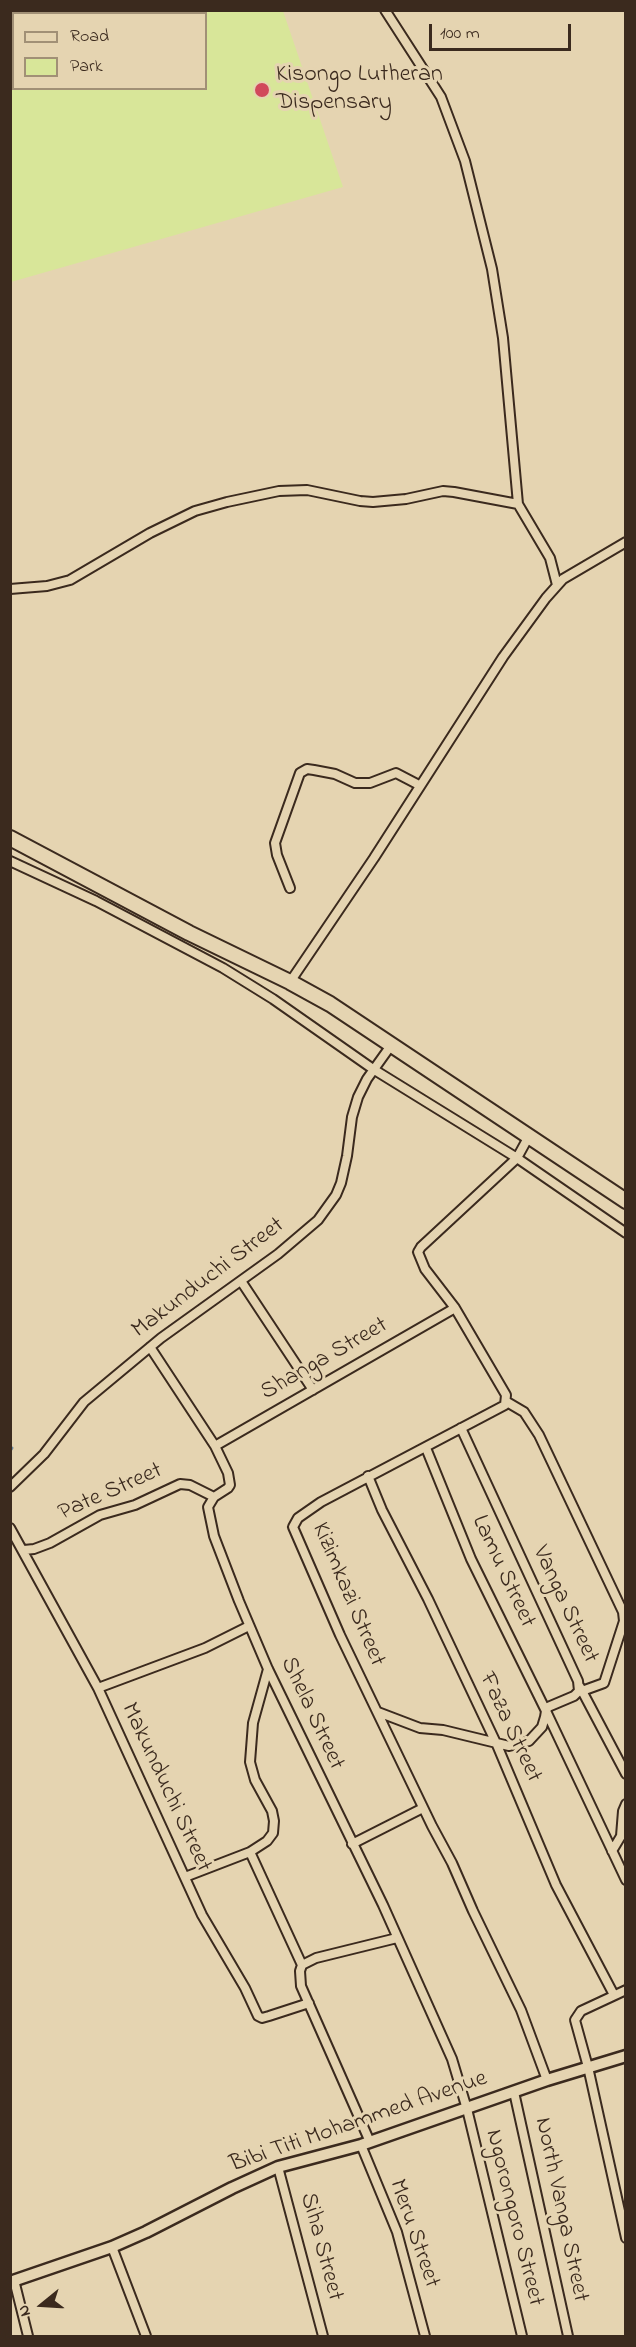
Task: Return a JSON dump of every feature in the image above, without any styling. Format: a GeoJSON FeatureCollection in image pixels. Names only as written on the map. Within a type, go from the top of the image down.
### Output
{"type":"FeatureCollection","features":[{"type":"Feature","properties":{"kind":"highway"},"geometry":{"type":"LineString","coordinates":[[10,838],[189,933],[290,982],[356,1019],[626,1201]]}},
{"type":"Feature","properties":{"kind":"street"},"geometry":{"type":"LineString","coordinates":[[385,10],[448,110],[465,161],[494,280],[503,338],[518,504],[550,558],[557,585]]}},
{"type":"Feature","properties":{"kind":"street"},"geometry":{"type":"LineString","coordinates":[[10,589],[47,586],[70,580],[150,533],[195,511],[279,491],[307,490],[373,502],[406,499],[443,491],[518,504]]}},
{"type":"Feature","properties":{"kind":"street"},"geometry":{"type":"LineString","coordinates":[[290,982],[374,858],[503,657],[557,585],[596,558],[626,542]]}},
{"type":"Feature","properties":{"kind":"street"},"geometry":{"type":"LineString","coordinates":[[290,888],[277,855],[275,843],[300,773],[307,769],[314,770],[334,774],[356,783],[370,783],[396,773],[419,785]]}},
{"type":"Feature","properties":{"kind":"street"},"geometry":{"type":"LineString","coordinates":[[10,861],[46,880],[96,901],[224,968],[374,1069],[517,1158],[626,1233]]}},
{"type":"Feature","properties":{"kind":"street","name":"Makunduchi Street"},"geometry":{"type":"LineString","coordinates":[[10,1487],[60,1436],[84,1401],[150,1347],[278,1254],[318,1220],[336,1195],[347,1156],[352,1117],[358,1097],[392,1044]]}},
{"type":"Feature","properties":{"kind":"street"},"geometry":{"type":"LineString","coordinates":[[529,1136],[517,1158],[419,1250],[419,1256],[425,1269],[455,1308],[506,1395],[507,1402],[524,1412],[538,1435],[623,1612],[624,1621],[604,1683],[581,1688],[626,1774]]}},
{"type":"Feature","properties":{"kind":"street"},"geometry":{"type":"LineString","coordinates":[[241,1281],[313,1390]]}},
{"type":"Feature","properties":{"kind":"street","name":"Shanga Street"},"geometry":{"type":"LineString","coordinates":[[215,1446],[455,1308]]}},
{"type":"Feature","properties":{"kind":"street","name":"Shela Street"},"geometry":{"type":"LineString","coordinates":[[150,1347],[215,1446],[228,1473],[230,1485],[214,1497],[208,1507],[212,1526],[249,1626],[452,2059],[467,2109]]}},
{"type":"Feature","properties":{"kind":"street","name":"Kizimkazi Street"},"geometry":{"type":"LineString","coordinates":[[507,1402],[495,1412],[321,1502],[298,1518],[293,1527],[340,1635],[522,2010],[547,2080]]}},
{"type":"Feature","properties":{"kind":"street","name":"Vanga Street"},"geometry":{"type":"LineString","coordinates":[[461,1428],[581,1688],[574,1696],[548,1707],[546,1711]]}},
{"type":"Feature","properties":{"kind":"street","name":"Lamu Street"},"geometry":{"type":"LineString","coordinates":[[426,1448],[471,1559],[546,1711]]}},
{"type":"Feature","properties":{"kind":"street","name":"Faza Street"},"geometry":{"type":"LineString","coordinates":[[369,1476],[382,1510],[428,1599],[497,1745],[556,1886],[614,1995]]}},
{"type":"Feature","properties":{"kind":"street","name":"Pate Street"},"geometry":{"type":"LineString","coordinates":[[24,1550],[50,1543],[100,1515],[135,1505],[180,1484],[190,1485],[214,1497]]}},
{"type":"Feature","properties":{"kind":"street","name":"Makunduchi Street"},"geometry":{"type":"LineString","coordinates":[[10,1528],[98,1688],[202,1915],[245,1988],[258,2016],[262,2018],[309,2003]]}},
{"type":"Feature","properties":{"kind":"street"},"geometry":{"type":"LineString","coordinates":[[98,1688],[206,1648],[249,1626]]}},
{"type":"Feature","properties":{"kind":"street"},"geometry":{"type":"LineString","coordinates":[[185,1877],[250,1852],[267,1841],[273,1833],[272,1811],[255,1780],[250,1762],[255,1712],[268,1669]]}},
{"type":"Feature","properties":{"kind":"street"},"geometry":{"type":"LineString","coordinates":[[378,1712],[420,1728],[443,1730],[497,1745],[514,1746],[530,1741],[542,1727],[546,1711]]}},
{"type":"Feature","properties":{"kind":"street"},"geometry":{"type":"LineString","coordinates":[[546,1711],[626,1880]]}},
{"type":"Feature","properties":{"kind":"street"},"geometry":{"type":"LineString","coordinates":[[612,1851],[621,1836],[626,1804]]}},
{"type":"Feature","properties":{"kind":"street"},"geometry":{"type":"LineString","coordinates":[[352,1844],[423,1808]]}},
{"type":"Feature","properties":{"kind":"street","name":"Meru Street"},"geometry":{"type":"LineString","coordinates":[[250,1852],[302,1965],[300,1981],[366,2144],[398,2232],[425,2337]]}},
{"type":"Feature","properties":{"kind":"street"},"geometry":{"type":"LineString","coordinates":[[302,1965],[315,1958],[397,1938]]}},
{"type":"Feature","properties":{"kind":"street"},"geometry":{"type":"LineString","coordinates":[[626,1990],[581,2012],[575,2020],[622,2205],[626,2238]]}},
{"type":"Feature","properties":{"kind":"street","name":"Bibi Titi Mohammed Avenue"},"geometry":{"type":"LineString","coordinates":[[12,2281],[112,2247],[278,2168],[366,2144],[547,2080],[626,2056]]}},
{"type":"Feature","properties":{"kind":"street","name":"North Vanga Street"},"geometry":{"type":"LineString","coordinates":[[514,2092],[568,2337]]}},
{"type":"Feature","properties":{"kind":"street","name":"Ngorongoro Street"},"geometry":{"type":"LineString","coordinates":[[467,2109],[522,2337]]}},
{"type":"Feature","properties":{"kind":"street","name":"Siha Street"},"geometry":{"type":"LineString","coordinates":[[278,2168],[323,2337]]}},
{"type":"Feature","properties":{"kind":"street"},"geometry":{"type":"LineString","coordinates":[[112,2247],[146,2337]]}},
{"type":"Feature","properties":{"kind":"street"},"geometry":{"type":"LineString","coordinates":[[12,2281],[28,2337]]}},
{"type":"Feature","properties":{"kind":"green space"},"geometry":{"type":"Polygon","coordinates":[[[11,10],[283,11],[343,187],[11,282],[11,10]]]}},
{"type":"Feature","properties":{"kind":"place","name":"Kisongo Lutheran Dispensary"},"geometry":{"type":"Point","coordinates":[262,90]}}]}
